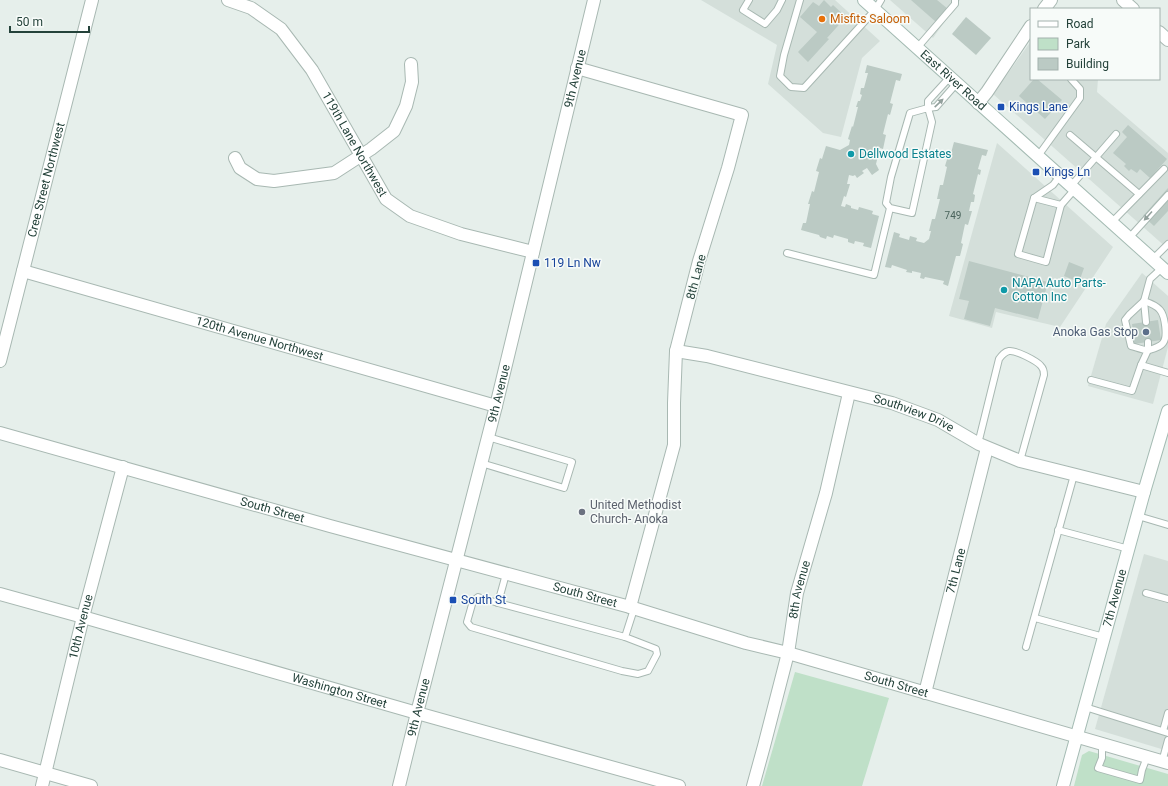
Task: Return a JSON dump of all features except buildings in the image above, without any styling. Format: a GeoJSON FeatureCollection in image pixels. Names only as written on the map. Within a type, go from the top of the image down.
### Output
{"type":"FeatureCollection","features":[{"type":"Feature","properties":{"kind":"street","name":"Cree Street Northwest"},"geometry":{"type":"LineString","coordinates":[[0,361],[92,0]]}},
{"type":"Feature","properties":{"kind":"street","name":"119th Lane Northwest"},"geometry":{"type":"LineString","coordinates":[[228,0],[251,8],[281,29],[312,70],[386,199],[410,216],[461,234],[533,252]]}},
{"type":"Feature","properties":{"kind":"street","name":"9th Avenue"},"geometry":{"type":"LineString","coordinates":[[399,786],[496,406],[594,0]]}},
{"type":"Feature","properties":{"kind":"street","name":"East River Road"},"geometry":{"type":"LineString","coordinates":[[864,0],[878,5],[917,48],[1161,267]]}},
{"type":"Feature","properties":{"kind":"street"},"geometry":{"type":"LineString","coordinates":[[1045,8],[1051,0]]}},
{"type":"Feature","properties":{"kind":"street"},"geometry":{"type":"LineString","coordinates":[[1123,0],[1132,8]]}},
{"type":"Feature","properties":{"kind":"street"},"geometry":{"type":"LineString","coordinates":[[1160,33],[1168,40]]}},
{"type":"Feature","properties":{"kind":"street"},"geometry":{"type":"LineString","coordinates":[[978,103],[1027,34]]}},
{"type":"Feature","properties":{"kind":"street"},"geometry":{"type":"LineString","coordinates":[[235,158],[240,168],[257,180],[274,181],[334,173],[371,149],[394,131],[406,106],[412,82],[411,64]]}},
{"type":"Feature","properties":{"kind":"street","name":"8th Lane"},"geometry":{"type":"LineString","coordinates":[[577,68],[742,115],[728,168],[699,261],[676,351],[674,444],[632,608]]}},
{"type":"Feature","properties":{"kind":"street","name":"120th Avenue Northwest"},"geometry":{"type":"LineString","coordinates":[[23,271],[496,406]]}},
{"type":"Feature","properties":{"kind":"street","name":"Southview Drive"},"geometry":{"type":"LineString","coordinates":[[676,351],[707,356],[892,403],[938,420],[982,446],[1020,461],[1144,492]]}},
{"type":"Feature","properties":{"kind":"street","name":"8th Avenue"},"geometry":{"type":"LineString","coordinates":[[753,786],[788,654],[797,593],[826,493],[849,393]]}},
{"type":"Feature","properties":{"kind":"street","name":"7th Avenue"},"geometry":{"type":"LineString","coordinates":[[1063,786],[1144,492],[1168,411]]}},
{"type":"Feature","properties":{"kind":"street","name":"South Street"},"geometry":{"type":"LineString","coordinates":[[0,432],[330,526],[632,608],[746,643],[1077,736],[1165,763]]}},
{"type":"Feature","properties":{"kind":"street","name":"7th Lane"},"geometry":{"type":"LineString","coordinates":[[925,693],[982,446]]}},
{"type":"Feature","properties":{"kind":"street","name":"10th Avenue"},"geometry":{"type":"LineString","coordinates":[[42,786],[83,617],[123,467]]}},
{"type":"Feature","properties":{"kind":"street","name":"Washington Street"},"geometry":{"type":"LineString","coordinates":[[0,594],[679,786]]}},
{"type":"Feature","properties":{"kind":"street"},"geometry":{"type":"LineString","coordinates":[[0,760],[91,786]]}},
{"type":"Feature","properties":{"kind":"lane"},"geometry":{"type":"LineString","coordinates":[[750,0],[743,10],[765,24],[777,10],[782,0]]}},
{"type":"Feature","properties":{"kind":"lane"},"geometry":{"type":"LineString","coordinates":[[800,0],[784,55],[780,76],[791,87],[804,88],[878,5]]}},
{"type":"Feature","properties":{"kind":"lane"},"geometry":{"type":"LineString","coordinates":[[917,48],[954,4],[955,0]]}},
{"type":"Feature","properties":{"kind":"lane"},"geometry":{"type":"LineString","coordinates":[[953,80],[928,101],[928,108],[932,122],[912,213],[890,208],[886,203],[891,177],[910,113],[928,108],[936,108],[953,80]]}},
{"type":"Feature","properties":{"kind":"lane"},"geometry":{"type":"LineString","coordinates":[[1038,156],[1080,98],[1080,89],[1072,80]]}},
{"type":"Feature","properties":{"kind":"lane"},"geometry":{"type":"LineString","coordinates":[[1060,176],[1053,185],[1034,198],[1018,254],[1046,262],[1061,205],[1096,157],[1116,134]]}},
{"type":"Feature","properties":{"kind":"lane"},"geometry":{"type":"LineString","coordinates":[[1070,135],[1139,194]]}},
{"type":"Feature","properties":{"kind":"lane"},"geometry":{"type":"LineString","coordinates":[[1112,222],[1164,169]]}},
{"type":"Feature","properties":{"kind":"lane"},"geometry":{"type":"LineString","coordinates":[[1129,238],[1168,195]]}},
{"type":"Feature","properties":{"kind":"lane"},"geometry":{"type":"LineString","coordinates":[[1034,198],[1061,205]]}},
{"type":"Feature","properties":{"kind":"lane"},"geometry":{"type":"LineString","coordinates":[[787,253],[874,275],[890,208]]}},
{"type":"Feature","properties":{"kind":"lane"},"geometry":{"type":"LineString","coordinates":[[1146,322],[1144,301],[1150,279],[1161,267],[1168,244]]}},
{"type":"Feature","properties":{"kind":"lane"},"geometry":{"type":"LineString","coordinates":[[1144,301],[1156,306],[1162,312],[1166,336],[1164,343],[1148,350],[1131,346],[1125,320],[1144,301]]}},
{"type":"Feature","properties":{"kind":"lane"},"geometry":{"type":"LineString","coordinates":[[1091,380],[1132,391],[1141,364],[1148,350],[1148,342]]}},
{"type":"Feature","properties":{"kind":"lane"},"geometry":{"type":"LineString","coordinates":[[982,446],[999,359],[1004,353],[1016,351],[1037,362],[1044,371],[1020,461]]}},
{"type":"Feature","properties":{"kind":"lane"},"geometry":{"type":"LineString","coordinates":[[1141,364],[1168,373]]}},
{"type":"Feature","properties":{"kind":"lane"},"geometry":{"type":"LineString","coordinates":[[481,463],[564,488],[572,462],[488,437]]}},
{"type":"Feature","properties":{"kind":"lane"},"geometry":{"type":"LineString","coordinates":[[1026,647],[1074,475]]}},
{"type":"Feature","properties":{"kind":"lane"},"geometry":{"type":"LineString","coordinates":[[1138,516],[1168,524]]}},
{"type":"Feature","properties":{"kind":"lane"},"geometry":{"type":"LineString","coordinates":[[1058,530],[1128,550]]}},
{"type":"Feature","properties":{"kind":"lane"},"geometry":{"type":"LineString","coordinates":[[498,603],[506,574]]}},
{"type":"Feature","properties":{"kind":"lane"},"geometry":{"type":"LineString","coordinates":[[1146,593],[1168,599]]}},
{"type":"Feature","properties":{"kind":"lane"},"geometry":{"type":"LineString","coordinates":[[478,597],[624,638],[656,648],[657,654],[648,671],[638,674],[622,671],[471,627],[467,622],[473,601],[478,597]]}},
{"type":"Feature","properties":{"kind":"lane"},"geometry":{"type":"LineString","coordinates":[[624,638],[632,608]]}},
{"type":"Feature","properties":{"kind":"lane"},"geometry":{"type":"LineString","coordinates":[[1035,618],[1104,637]]}},
{"type":"Feature","properties":{"kind":"lane"},"geometry":{"type":"LineString","coordinates":[[1085,707],[1165,732],[1168,713]]}},
{"type":"Feature","properties":{"kind":"lane"},"geometry":{"type":"LineString","coordinates":[[1165,763],[1168,740]]}},
{"type":"Feature","properties":{"kind":"lane"},"geometry":{"type":"LineString","coordinates":[[1102,744],[1102,758],[1098,768],[1140,780],[1147,757]]}},
{"type":"Feature","properties":{"kind":"shaded area"},"geometry":{"type":"Polygon","coordinates":[[[701,0],[835,0],[880,41],[862,58],[841,137],[823,133],[768,84],[777,45],[701,0]]]}},
{"type":"Feature","properties":{"kind":"shaded area"},"geometry":{"type":"Polygon","coordinates":[[[890,0],[960,0],[933,38],[890,0]]]}},
{"type":"Feature","properties":{"kind":"shaded area"},"geometry":{"type":"Polygon","coordinates":[[[1030,42],[1030,80],[1098,80],[1097,92],[1168,153],[1168,249],[993,94],[1030,42]]]}},
{"type":"Feature","properties":{"kind":"shaded area"},"geometry":{"type":"Polygon","coordinates":[[[997,143],[1113,247],[1060,327],[996,312],[992,328],[949,316],[997,143]]]}},
{"type":"Feature","properties":{"kind":"shaded area"},"geometry":{"type":"Polygon","coordinates":[[[1142,273],[1168,296],[1168,347],[1153,404],[1088,386],[1106,324],[1142,273]]]}},
{"type":"Feature","properties":{"kind":"shaded area"},"geometry":{"type":"Polygon","coordinates":[[[1144,554],[1168,561],[1168,751],[1095,729],[1144,554]]]}},
{"type":"Feature","properties":{"kind":"green space"},"geometry":{"type":"Polygon","coordinates":[[[795,672],[889,698],[862,786],[762,786],[795,672]]]}},
{"type":"Feature","properties":{"kind":"green space"},"geometry":{"type":"Polygon","coordinates":[[[1089,751],[1168,774],[1168,786],[1074,786],[1082,755],[1089,751]]]}},
{"type":"Feature","properties":{"kind":"place","name":"Misfits Saloom"},"geometry":{"type":"Point","coordinates":[822,19]}},
{"type":"Feature","properties":{"kind":"place","name":"Kings Lane"},"geometry":{"type":"Point","coordinates":[1001,107]}},
{"type":"Feature","properties":{"kind":"place","name":"Dellwood Estates"},"geometry":{"type":"Point","coordinates":[851,154]}},
{"type":"Feature","properties":{"kind":"place","name":"Kings Ln"},"geometry":{"type":"Point","coordinates":[1036,172]}},
{"type":"Feature","properties":{"kind":"place","name":"119 Ln Nw"},"geometry":{"type":"Point","coordinates":[536,263]}},
{"type":"Feature","properties":{"kind":"place","name":"NAPA Auto Parts- Cotton Inc"},"geometry":{"type":"Point","coordinates":[1004,290]}},
{"type":"Feature","properties":{"kind":"place","name":"Anoka Gas Stop"},"geometry":{"type":"Point","coordinates":[1146,332]}},
{"type":"Feature","properties":{"kind":"place","name":"United Methodist Church- Anoka"},"geometry":{"type":"Point","coordinates":[582,512]}},
{"type":"Feature","properties":{"kind":"place","name":"South St"},"geometry":{"type":"Point","coordinates":[453,600]}}]}
